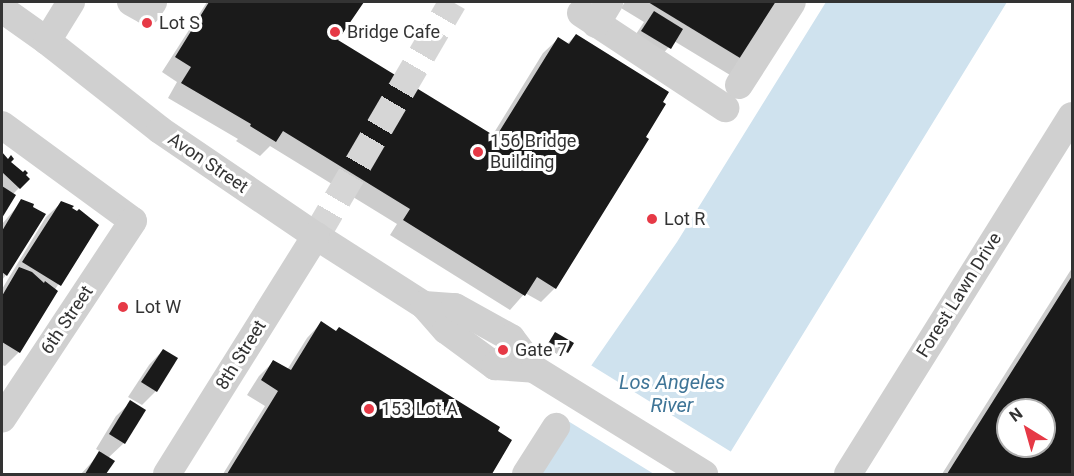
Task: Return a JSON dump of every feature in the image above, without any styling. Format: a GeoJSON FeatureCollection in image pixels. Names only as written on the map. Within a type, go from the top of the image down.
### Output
{"type":"FeatureCollection","features":[{"type":"Feature","properties":{"kind":"street"},"geometry":{"type":"LineString","coordinates":[[47,41],[71,2]]}},
{"type":"Feature","properties":{"kind":"street"},"geometry":{"type":"LineString","coordinates":[[131,2],[147,11],[153,2]]}},
{"type":"Feature","properties":{"kind":"street"},"geometry":{"type":"LineString","coordinates":[[595,13],[732,97],[792,2]]}},
{"type":"Feature","properties":{"kind":"street","name":"Avon Street"},"geometry":{"type":"LineString","coordinates":[[2,9],[47,41],[160,130],[316,237],[424,305],[455,308],[511,338],[534,369],[704,474]]}},
{"type":"Feature","properties":{"kind":"street","name":"Forest Lawn Drive"},"geometry":{"type":"LineString","coordinates":[[848,474],[1072,116]]}},
{"type":"Feature","properties":{"kind":"street","name":"6th Street"},"geometry":{"type":"LineString","coordinates":[[2,125],[133,221],[2,419]]}},
{"type":"Feature","properties":{"kind":"street","name":"8th Street"},"geometry":{"type":"LineString","coordinates":[[167,474],[316,237]]}},
{"type":"Feature","properties":{"kind":"street"},"geometry":{"type":"LineString","coordinates":[[526,474],[556,427]]}},
{"type":"Feature","properties":{"kind":"water","name":"Los Angeles River"},"geometry":{"type":"Polygon","coordinates":[[[826,2],[1007,2],[717,474],[516,474],[677,242],[826,2]]]}},
{"type":"Feature","properties":{"kind":"pier"},"geometry":{"type":"Polygon","coordinates":[[[589,364],[733,453],[720,474],[654,474],[555,413],[589,364]]]}},
{"type":"Feature","properties":{"kind":"building","name":"156 Bridge Building"},"geometry":{"type":"Polygon","coordinates":[[[209,2],[364,2],[338,40],[498,138],[499,132],[558,37],[569,44],[576,34],[669,92],[663,102],[666,104],[646,137],[649,139],[556,289],[537,277],[525,296],[403,220],[410,209],[283,131],[276,142],[250,126],[251,124],[181,83],[191,67],[175,57],[209,2]]]}},
{"type":"Feature","properties":{"kind":"building"},"geometry":{"type":"Polygon","coordinates":[[[648,2],[782,2],[745,61],[648,2]]]}},
{"type":"Feature","properties":{"kind":"building"},"geometry":{"type":"Polygon","coordinates":[[[654,11],[683,29],[671,49],[641,31],[654,11]]]}},
{"type":"Feature","properties":{"kind":"building"},"geometry":{"type":"Polygon","coordinates":[[[2,152],[8,159],[11,155],[14,159],[11,162],[23,172],[25,170],[28,173],[26,175],[30,179],[20,189],[2,172],[2,152]]]}},
{"type":"Feature","properties":{"kind":"building"},"geometry":{"type":"Polygon","coordinates":[[[2,186],[16,195],[2,218],[2,186]]]}},
{"type":"Feature","properties":{"kind":"building"},"geometry":{"type":"Polygon","coordinates":[[[21,199],[34,204],[33,207],[46,214],[7,276],[2,272],[2,231],[21,199]]]}},
{"type":"Feature","properties":{"kind":"building"},"geometry":{"type":"Polygon","coordinates":[[[61,201],[74,206],[72,208],[77,211],[79,209],[99,225],[61,286],[22,262],[61,201]]]}},
{"type":"Feature","properties":{"kind":"building"},"geometry":{"type":"Polygon","coordinates":[[[19,267],[32,272],[44,283],[45,281],[58,291],[20,353],[2,342],[2,296],[19,267]]]}},
{"type":"Feature","properties":{"kind":"building"},"geometry":{"type":"Polygon","coordinates":[[[1072,276],[1072,474],[947,474],[1072,276]]]}},
{"type":"Feature","properties":{"kind":"building","name":"153 Lot A"},"geometry":{"type":"Polygon","coordinates":[[[321,321],[336,331],[339,327],[500,427],[498,431],[512,440],[492,474],[227,474],[278,391],[261,380],[273,360],[291,370],[321,321]]]}},
{"type":"Feature","properties":{"kind":"building"},"geometry":{"type":"Polygon","coordinates":[[[555,332],[574,343],[568,353],[549,342],[555,332]]]}},
{"type":"Feature","properties":{"kind":"building"},"geometry":{"type":"Polygon","coordinates":[[[163,349],[178,358],[157,392],[141,382],[163,349]]]}},
{"type":"Feature","properties":{"kind":"building"},"geometry":{"type":"Polygon","coordinates":[[[130,400],[146,410],[125,444],[109,434],[130,400]]]}},
{"type":"Feature","properties":{"kind":"building"},"geometry":{"type":"Polygon","coordinates":[[[99,451],[115,461],[106,474],[85,474],[99,451]]]}},
{"type":"Feature","properties":{"kind":"tunnel"},"geometry":{"type":"LineString","coordinates":[[316,236],[453,2]]}},
{"type":"Feature","properties":{"kind":"place","name":"Lot S"},"geometry":{"type":"Point","coordinates":[147,23]}},
{"type":"Feature","properties":{"kind":"place","name":"Bridge Cafe"},"geometry":{"type":"Point","coordinates":[335,32]}},
{"type":"Feature","properties":{"kind":"place","name":"156 Bridge Building"},"geometry":{"type":"Point","coordinates":[478,152]}},
{"type":"Feature","properties":{"kind":"place","name":"Lot R"},"geometry":{"type":"Point","coordinates":[652,219]}},
{"type":"Feature","properties":{"kind":"place","name":"Lot W"},"geometry":{"type":"Point","coordinates":[123,307]}},
{"type":"Feature","properties":{"kind":"place","name":"Gate 7"},"geometry":{"type":"Point","coordinates":[503,350]}},
{"type":"Feature","properties":{"kind":"place","name":"153 Lot A"},"geometry":{"type":"Point","coordinates":[369,409]}}]}
